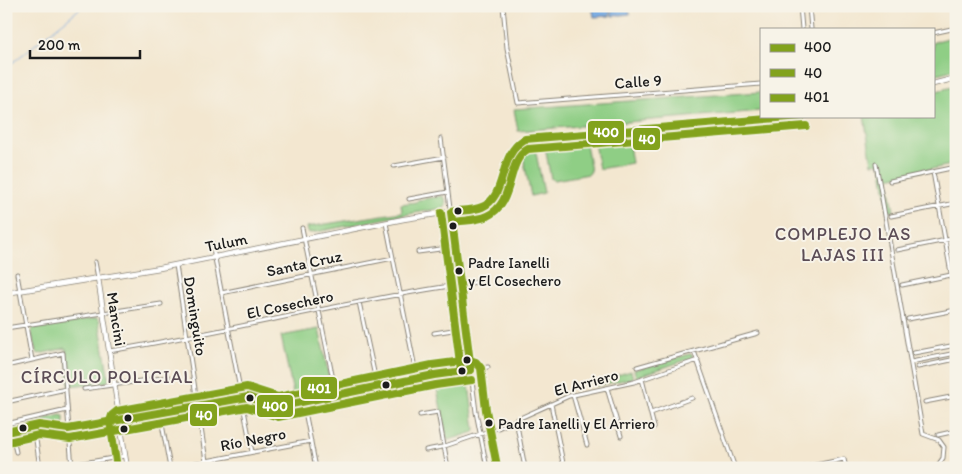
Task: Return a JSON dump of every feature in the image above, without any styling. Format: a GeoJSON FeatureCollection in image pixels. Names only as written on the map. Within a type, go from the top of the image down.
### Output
{"type":"FeatureCollection","features":[{"type":"Feature","properties":{"kind":"street","name":"Calle 9"},"geometry":{"type":"LineString","coordinates":[[503,6],[507,48],[518,103],[760,84]]}},
{"type":"Feature","properties":{"kind":"street"},"geometry":{"type":"LineString","coordinates":[[800,6],[802,28]]}},
{"type":"Feature","properties":{"kind":"street"},"geometry":{"type":"LineString","coordinates":[[809,6],[810,28]]}},
{"type":"Feature","properties":{"kind":"street"},"geometry":{"type":"LineString","coordinates":[[934,33],[956,28]]}},
{"type":"Feature","properties":{"kind":"street"},"geometry":{"type":"LineString","coordinates":[[934,84],[956,78]]}},
{"type":"Feature","properties":{"kind":"street","name":"Tulum"},"geometry":{"type":"LineString","coordinates":[[6,292],[176,265],[385,222],[482,207],[489,203],[498,187],[512,149],[517,142],[525,139],[781,118]]}},
{"type":"Feature","properties":{"kind":"street"},"geometry":{"type":"LineString","coordinates":[[442,138],[471,370],[487,468]]}},
{"type":"Feature","properties":{"kind":"street"},"geometry":{"type":"LineString","coordinates":[[394,166],[444,157]]}},
{"type":"Feature","properties":{"kind":"street"},"geometry":{"type":"LineString","coordinates":[[876,164],[923,434],[939,440],[944,447],[943,458],[936,468]]}},
{"type":"Feature","properties":{"kind":"street"},"geometry":{"type":"LineString","coordinates":[[890,181],[956,168]]}},
{"type":"Feature","properties":{"kind":"street"},"geometry":{"type":"LineString","coordinates":[[933,172],[956,301]]}},
{"type":"Feature","properties":{"kind":"street"},"geometry":{"type":"LineString","coordinates":[[409,199],[448,192]]}},
{"type":"Feature","properties":{"kind":"street"},"geometry":{"type":"LineString","coordinates":[[891,216],[956,203]]}},
{"type":"Feature","properties":{"kind":"street"},"geometry":{"type":"LineString","coordinates":[[385,222],[417,378]]}},
{"type":"Feature","properties":{"kind":"street"},"geometry":{"type":"LineString","coordinates":[[302,228],[336,394]]}},
{"type":"Feature","properties":{"kind":"street"},"geometry":{"type":"LineString","coordinates":[[897,250],[956,238]]}},
{"type":"Feature","properties":{"kind":"street"},"geometry":{"type":"LineString","coordinates":[[212,243],[252,452]]}},
{"type":"Feature","properties":{"kind":"street"},"geometry":{"type":"LineString","coordinates":[[418,252],[455,247]]}},
{"type":"Feature","properties":{"kind":"street","name":"Santa Cruz"},"geometry":{"type":"LineString","coordinates":[[221,293],[393,258]]}},
{"type":"Feature","properties":{"kind":"street","name":"Mancini"},"geometry":{"type":"LineString","coordinates":[[95,262],[127,468]]}},
{"type":"Feature","properties":{"kind":"street","name":"Dominguito"},"geometry":{"type":"LineString","coordinates":[[176,265],[206,461]]}},
{"type":"Feature","properties":{"kind":"street"},"geometry":{"type":"LineString","coordinates":[[17,274],[32,360]]}},
{"type":"Feature","properties":{"kind":"street"},"geometry":{"type":"LineString","coordinates":[[902,285],[956,274]]}},
{"type":"Feature","properties":{"kind":"street","name":"El Cosechero"},"geometry":{"type":"LineString","coordinates":[[109,351],[187,338],[400,294],[477,282]]}},
{"type":"Feature","properties":{"kind":"street"},"geometry":{"type":"LineString","coordinates":[[359,302],[377,386]]}},
{"type":"Feature","properties":{"kind":"street"},"geometry":{"type":"LineString","coordinates":[[6,328],[161,304]]}},
{"type":"Feature","properties":{"kind":"street"},"geometry":{"type":"LineString","coordinates":[[908,319],[956,310]]}},
{"type":"Feature","properties":{"kind":"street"},"geometry":{"type":"LineString","coordinates":[[434,332],[466,328]]}},
{"type":"Feature","properties":{"kind":"street"},"geometry":{"type":"LineString","coordinates":[[637,367],[758,333]]}},
{"type":"Feature","properties":{"kind":"street"},"geometry":{"type":"LineString","coordinates":[[914,353],[956,345]]}},
{"type":"Feature","properties":{"kind":"street"},"geometry":{"type":"LineString","coordinates":[[694,351],[735,468]]}},
{"type":"Feature","properties":{"kind":"street"},"geometry":{"type":"LineString","coordinates":[[6,366],[63,353],[72,466],[125,456]]}},
{"type":"Feature","properties":{"kind":"street"},"geometry":{"type":"LineString","coordinates":[[911,362],[956,353]]}},
{"type":"Feature","properties":{"kind":"street"},"geometry":{"type":"LineString","coordinates":[[918,367],[956,359]]}},
{"type":"Feature","properties":{"kind":"street","name":"El Arriero"},"geometry":{"type":"LineString","coordinates":[[426,450],[480,434],[573,395],[642,379],[698,360]]}},
{"type":"Feature","properties":{"kind":"street"},"geometry":{"type":"LineString","coordinates":[[6,432],[39,425],[69,429],[248,397],[277,406],[417,378],[488,367]]}},
{"type":"Feature","properties":{"kind":"street"},"geometry":{"type":"LineString","coordinates":[[84,389],[169,377]]}},
{"type":"Feature","properties":{"kind":"street"},"geometry":{"type":"LineString","coordinates":[[642,379],[654,427]]}},
{"type":"Feature","properties":{"kind":"street"},"geometry":{"type":"LineString","coordinates":[[608,388],[621,436]]}},
{"type":"Feature","properties":{"kind":"street"},"geometry":{"type":"LineString","coordinates":[[6,402],[66,389]]}},
{"type":"Feature","properties":{"kind":"street"},"geometry":{"type":"LineString","coordinates":[[573,395],[588,445]]}},
{"type":"Feature","properties":{"kind":"street"},"geometry":{"type":"LineString","coordinates":[[925,402],[956,396]]}},
{"type":"Feature","properties":{"kind":"street"},"geometry":{"type":"LineString","coordinates":[[651,413],[692,398]]}},
{"type":"Feature","properties":{"kind":"street"},"geometry":{"type":"LineString","coordinates":[[303,401],[316,468]]}},
{"type":"Feature","properties":{"kind":"street"},"geometry":{"type":"LineString","coordinates":[[551,404],[564,468]]}},
{"type":"Feature","properties":{"kind":"street"},"geometry":{"type":"LineString","coordinates":[[6,424],[67,410]]}},
{"type":"Feature","properties":{"kind":"street"},"geometry":{"type":"LineString","coordinates":[[420,415],[438,412],[448,468]]}},
{"type":"Feature","properties":{"kind":"street"},"geometry":{"type":"LineString","coordinates":[[160,414],[170,468]]}},
{"type":"Feature","properties":{"kind":"street"},"geometry":{"type":"LineString","coordinates":[[516,420],[525,468]]}},
{"type":"Feature","properties":{"kind":"street"},"geometry":{"type":"LineString","coordinates":[[34,426],[40,468]]}},
{"type":"Feature","properties":{"kind":"street"},"geometry":{"type":"LineString","coordinates":[[11,431],[16,452]]}},
{"type":"Feature","properties":{"kind":"street"},"geometry":{"type":"LineString","coordinates":[[938,435],[956,431]]}},
{"type":"Feature","properties":{"kind":"street","name":"Río Negro"},"geometry":{"type":"LineString","coordinates":[[170,468],[311,441]]}},
{"type":"Feature","properties":{"kind":"street"},"geometry":{"type":"LineString","coordinates":[[802,468],[844,459],[846,468]]}},
{"type":"Feature","properties":{"kind":"green space"},"geometry":{"type":"Polygon","coordinates":[[[956,36],[956,69],[934,75],[934,42],[956,36]]]}},
{"type":"Feature","properties":{"kind":"green space"},"geometry":{"type":"Polygon","coordinates":[[[956,86],[956,164],[888,178],[894,211],[889,212],[881,163],[872,164],[864,118],[934,118],[934,92],[956,86]]]}},
{"type":"Feature","properties":{"kind":"green space"},"geometry":{"type":"Polygon","coordinates":[[[760,92],[760,111],[518,131],[514,109],[760,92]]]}},
{"type":"Feature","properties":{"kind":"green space"},"geometry":{"type":"Polygon","coordinates":[[[628,138],[632,163],[599,169],[594,143],[596,141],[628,138]]]}},
{"type":"Feature","properties":{"kind":"green space"},"geometry":{"type":"Polygon","coordinates":[[[584,142],[591,171],[589,174],[551,179],[545,147],[547,145],[584,142]]]}},
{"type":"Feature","properties":{"kind":"green space"},"geometry":{"type":"Polygon","coordinates":[[[532,146],[535,148],[544,193],[531,196],[521,147],[532,146]]]}},
{"type":"Feature","properties":{"kind":"green space"},"geometry":{"type":"Polygon","coordinates":[[[442,196],[445,198],[446,206],[444,208],[311,233],[308,232],[307,227],[402,212],[401,204],[442,196]]]}},
{"type":"Feature","properties":{"kind":"green space"},"geometry":{"type":"Polygon","coordinates":[[[97,318],[99,320],[109,380],[107,382],[69,386],[66,348],[39,354],[36,352],[31,331],[33,328],[97,318]]]}},
{"type":"Feature","properties":{"kind":"green space"},"geometry":{"type":"Polygon","coordinates":[[[319,329],[331,387],[329,391],[294,398],[281,336],[319,329]]]}},
{"type":"Feature","properties":{"kind":"green space"},"geometry":{"type":"Polygon","coordinates":[[[690,354],[693,355],[692,358],[636,377],[634,370],[690,354]]]}},
{"type":"Feature","properties":{"kind":"green space"},"geometry":{"type":"Polygon","coordinates":[[[631,371],[633,378],[596,386],[591,383],[631,371]]]}},
{"type":"Feature","properties":{"kind":"green space"},"geometry":{"type":"Polygon","coordinates":[[[465,375],[468,378],[475,429],[474,432],[449,440],[447,439],[435,379],[465,375]]]}},
{"type":"Feature","properties":{"kind":"green space"},"geometry":{"type":"Polygon","coordinates":[[[61,415],[64,416],[62,425],[38,421],[6,429],[6,427],[61,415]]]}},
{"type":"Feature","properties":{"kind":"water"},"geometry":{"type":"Polygon","coordinates":[[[592,6],[610,6],[610,16],[594,17],[592,6]]]}},
{"type":"Feature","properties":{"kind":"water"},"geometry":{"type":"Polygon","coordinates":[[[612,6],[629,6],[630,14],[612,16],[612,6]]]}},
{"type":"Feature","properties":{"kind":"waterway"},"geometry":{"type":"LineString","coordinates":[[6,68],[83,6]]}},
{"type":"Feature","properties":{"kind":"transit line","name":"400"},"geometry":{"type":"LineString","coordinates":[[451,212],[471,210],[482,207],[490,202],[500,185],[510,155],[516,146],[525,139],[778,118]]}},
{"type":"Feature","properties":{"kind":"transit line","name":"40"},"geometry":{"type":"LineString","coordinates":[[453,222],[483,218],[496,210],[507,193],[516,163],[528,149],[806,126]]}},
{"type":"Feature","properties":{"kind":"transit line","name":"400"},"geometry":{"type":"LineString","coordinates":[[451,212],[471,370]]}},
{"type":"Feature","properties":{"kind":"transit line","name":"40"},"geometry":{"type":"LineString","coordinates":[[441,213],[461,371]]}},
{"type":"Feature","properties":{"kind":"transit line","name":"401"},"geometry":{"type":"LineString","coordinates":[[117,468],[110,421],[112,415],[117,411],[247,387],[278,397],[432,365],[470,360],[476,362],[481,368],[486,410],[497,466]]}},
{"type":"Feature","properties":{"kind":"transit line","name":"400"},"geometry":{"type":"LineString","coordinates":[[6,432],[39,425],[68,429],[248,397],[277,407],[434,375],[471,370]]}},
{"type":"Feature","properties":{"kind":"transit line","name":"40"},"geometry":{"type":"LineString","coordinates":[[8,442],[39,435],[70,439],[247,407],[278,417],[436,385],[472,380]]}},
{"type":"Feature","properties":{"kind":"place","name":"Padre Ianelli y El Cosechero"},"geometry":{"type":"Point","coordinates":[459,271]}},
{"type":"Feature","properties":{"kind":"place","name":"Padre Ianelli y El Arriero"},"geometry":{"type":"Point","coordinates":[489,423]}},
{"type":"Feature","properties":{"kind":"district","name":"COMPLEJO LAS LAJAS III"},"geometry":{"type":"Point","coordinates":[843,244]}},
{"type":"Feature","properties":{"kind":"district","name":"CÍRCULO POLICIAL"},"geometry":{"type":"Point","coordinates":[107,377]}}]}
